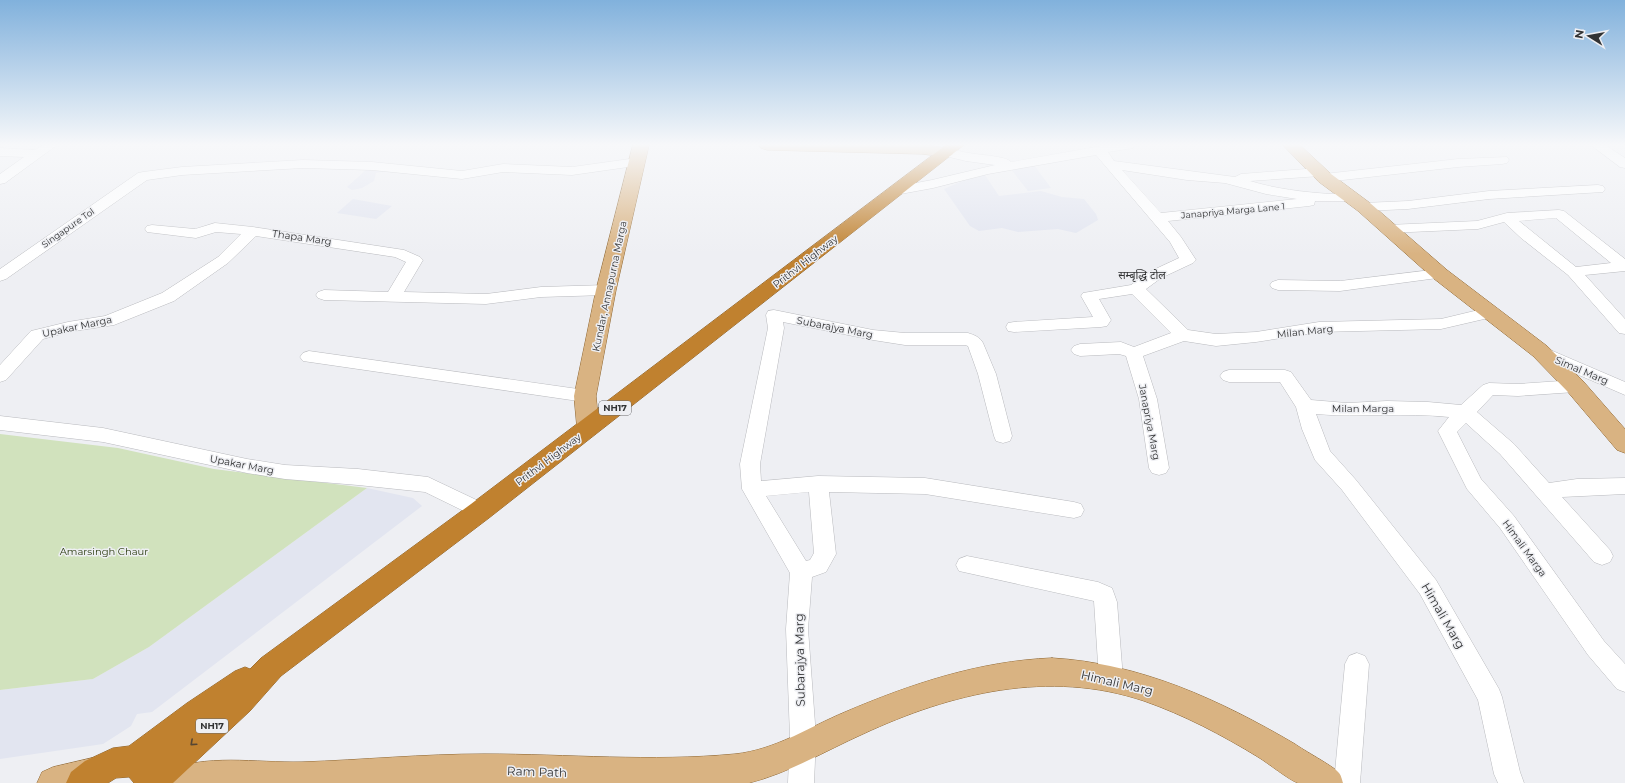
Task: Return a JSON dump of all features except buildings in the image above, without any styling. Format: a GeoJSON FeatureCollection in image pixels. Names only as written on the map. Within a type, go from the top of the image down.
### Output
{"type":"FeatureCollection","features":[{"type":"Feature","properties":{"kind":"highway","name":"Prithvi Highway"},"geometry":{"type":"LineString","coordinates":[[87,779],[114,763],[144,776],[239,701],[271,667],[480,511],[907,182]]}},
{"type":"Feature","properties":{"kind":"main road","name":"Kundar, Annapurna Marga"},"geometry":{"type":"LineString","coordinates":[[588,428],[585,396],[606,290],[632,182]]}},
{"type":"Feature","properties":{"kind":"main road"},"geometry":{"type":"LineString","coordinates":[[1329,182],[1349,201],[1388,229],[1440,274],[1491,312],[1540,352],[1575,386],[1625,444]]}},
{"type":"Feature","properties":{"kind":"main road","name":"Himali Marg"},"geometry":{"type":"LineString","coordinates":[[802,748],[851,724],[940,690],[990,676],[1036,672],[1076,673],[1111,679],[1167,695],[1212,716],[1281,752],[1327,783]]}},
{"type":"Feature","properties":{"kind":"main road","name":"Ram Path"},"geometry":{"type":"LineString","coordinates":[[173,783],[193,776],[295,778],[661,775],[749,768],[802,748]]}},
{"type":"Feature","properties":{"kind":"main road"},"geometry":{"type":"LineString","coordinates":[[53,783],[87,779]]}},
{"type":"Feature","properties":{"kind":"street","name":"Singapure Tol"},"geometry":{"type":"LineString","coordinates":[[0,276],[135,182]]}},
{"type":"Feature","properties":{"kind":"street"},"geometry":{"type":"LineString","coordinates":[[895,191],[942,182]]}},
{"type":"Feature","properties":{"kind":"street"},"geometry":{"type":"LineString","coordinates":[[1014,327],[1101,322],[1103,320],[1090,296],[1136,288],[1155,274],[1188,260],[1176,240],[1126,182]]}},
{"type":"Feature","properties":{"kind":"street"},"geometry":{"type":"LineString","coordinates":[[1235,182],[1266,190],[1349,201],[1408,205],[1489,195],[1598,189]]}},
{"type":"Feature","properties":{"kind":"street","name":"Janapriya Marga Lane 1"},"geometry":{"type":"LineString","coordinates":[[1158,218],[1349,201]]}},
{"type":"Feature","properties":{"kind":"street"},"geometry":{"type":"LineString","coordinates":[[1388,229],[1478,225],[1507,217],[1559,214],[1625,266]]}},
{"type":"Feature","properties":{"kind":"street"},"geometry":{"type":"LineString","coordinates":[[1507,217],[1573,272],[1625,329]]}},
{"type":"Feature","properties":{"kind":"street"},"geometry":{"type":"LineString","coordinates":[[152,230],[196,234],[215,227],[253,231]]}},
{"type":"Feature","properties":{"kind":"street","name":"Thapa Marg"},"geometry":{"type":"LineString","coordinates":[[253,231],[399,252],[415,260],[394,295]]}},
{"type":"Feature","properties":{"kind":"street","name":"Upakar Marga"},"geometry":{"type":"LineString","coordinates":[[0,376],[37,335],[68,327],[108,321],[168,297],[223,260],[253,231]]}},
{"type":"Feature","properties":{"kind":"street"},"geometry":{"type":"LineString","coordinates":[[1573,272],[1625,266]]}},
{"type":"Feature","properties":{"kind":"street"},"geometry":{"type":"LineString","coordinates":[[1278,285],[1340,286],[1440,274]]}},
{"type":"Feature","properties":{"kind":"street"},"geometry":{"type":"LineString","coordinates":[[1080,350],[1121,348],[1134,353],[1183,335],[1136,288]]}},
{"type":"Feature","properties":{"kind":"street"},"geometry":{"type":"LineString","coordinates":[[324,295],[358,297],[394,295],[486,299],[541,292],[606,290]]}},
{"type":"Feature","properties":{"kind":"street","name":"Milan Marg"},"geometry":{"type":"LineString","coordinates":[[1183,335],[1216,340],[1319,328],[1441,324],[1491,312]]}},
{"type":"Feature","properties":{"kind":"street","name":"Subarajya Marg"},"geometry":{"type":"LineString","coordinates":[[801,783],[802,748],[797,629],[801,572],[752,489],[750,464],[776,328],[774,315],[873,335],[905,339],[968,338],[975,343],[985,368],[1003,436]]}},
{"type":"Feature","properties":{"kind":"street","name":"Simal Marg"},"geometry":{"type":"LineString","coordinates":[[1540,352],[1625,388]]}},
{"type":"Feature","properties":{"kind":"street","name":"Janapriya Marg"},"geometry":{"type":"LineString","coordinates":[[1134,353],[1148,399],[1159,468]]}},
{"type":"Feature","properties":{"kind":"street"},"geometry":{"type":"LineString","coordinates":[[309,357],[585,396]]}},
{"type":"Feature","properties":{"kind":"street"},"geometry":{"type":"LineString","coordinates":[[1230,376],[1285,376],[1305,406]]}},
{"type":"Feature","properties":{"kind":"street"},"geometry":{"type":"LineString","coordinates":[[1575,386],[1518,390],[1489,389],[1465,412],[1506,449],[1602,556]]}},
{"type":"Feature","properties":{"kind":"street","name":"Milan Marga"},"geometry":{"type":"LineString","coordinates":[[1305,406],[1347,410],[1387,407],[1428,408],[1465,412]]}},
{"type":"Feature","properties":{"kind":"street","name":"Himali Marg"},"geometry":{"type":"LineString","coordinates":[[1305,406],[1311,429],[1322,455],[1349,485],[1404,558],[1428,587],[1490,696],[1507,774],[1511,783]]}},
{"type":"Feature","properties":{"kind":"street","name":"Himali Marga"},"geometry":{"type":"LineString","coordinates":[[1465,412],[1448,431],[1474,484],[1507,522],[1596,648],[1625,682]]}},
{"type":"Feature","properties":{"kind":"street","name":"Upakar Marg"},"geometry":{"type":"LineString","coordinates":[[0,423],[103,435],[247,466],[285,472],[358,477],[428,486],[480,511]]}},
{"type":"Feature","properties":{"kind":"street"},"geometry":{"type":"LineString","coordinates":[[801,572],[818,566],[825,554],[818,484]]}},
{"type":"Feature","properties":{"kind":"street"},"geometry":{"type":"LineString","coordinates":[[752,489],[818,484],[926,486],[1074,510]]}},
{"type":"Feature","properties":{"kind":"street"},"geometry":{"type":"LineString","coordinates":[[1545,491],[1577,487],[1625,486]]}},
{"type":"Feature","properties":{"kind":"street"},"geometry":{"type":"LineString","coordinates":[[967,565],[1098,591],[1104,595],[1106,602],[1111,679]]}},
{"type":"Feature","properties":{"kind":"street"},"geometry":{"type":"LineString","coordinates":[[1347,783],[1357,664]]}},
{"type":"Feature","properties":{"kind":"shaded area"},"geometry":{"type":"Polygon","coordinates":[[[353,182],[373,182],[362,188],[352,190],[347,187],[353,182]]]}},
{"type":"Feature","properties":{"kind":"shaded area"},"geometry":{"type":"Polygon","coordinates":[[[961,182],[989,182],[999,196],[1041,191],[1062,197],[1084,199],[1096,214],[1098,220],[1076,233],[1058,229],[1018,232],[1002,228],[979,231],[970,226],[944,189],[961,182]]]}},
{"type":"Feature","properties":{"kind":"shaded area"},"geometry":{"type":"Polygon","coordinates":[[[1021,182],[1046,182],[1051,188],[1028,191],[1021,182]]]}},
{"type":"Feature","properties":{"kind":"shaded area"},"geometry":{"type":"Polygon","coordinates":[[[353,199],[392,206],[376,219],[337,213],[353,199]]]}},
{"type":"Feature","properties":{"kind":"shaded area"},"geometry":{"type":"Polygon","coordinates":[[[367,488],[413,498],[422,506],[152,712],[137,714],[131,726],[103,744],[0,759],[0,690],[93,679],[149,647],[367,488]]]}},
{"type":"Feature","properties":{"kind":"green space","name":"Amarsingh Chaur"},"geometry":{"type":"Polygon","coordinates":[[[0,434],[118,448],[214,469],[367,488],[149,647],[93,679],[0,690],[0,434]]]}},
{"type":"Feature","properties":{"kind":"district","name":"सम्बृद्धि टोल"},"geometry":{"type":"Point","coordinates":[1142,275]}}]}
